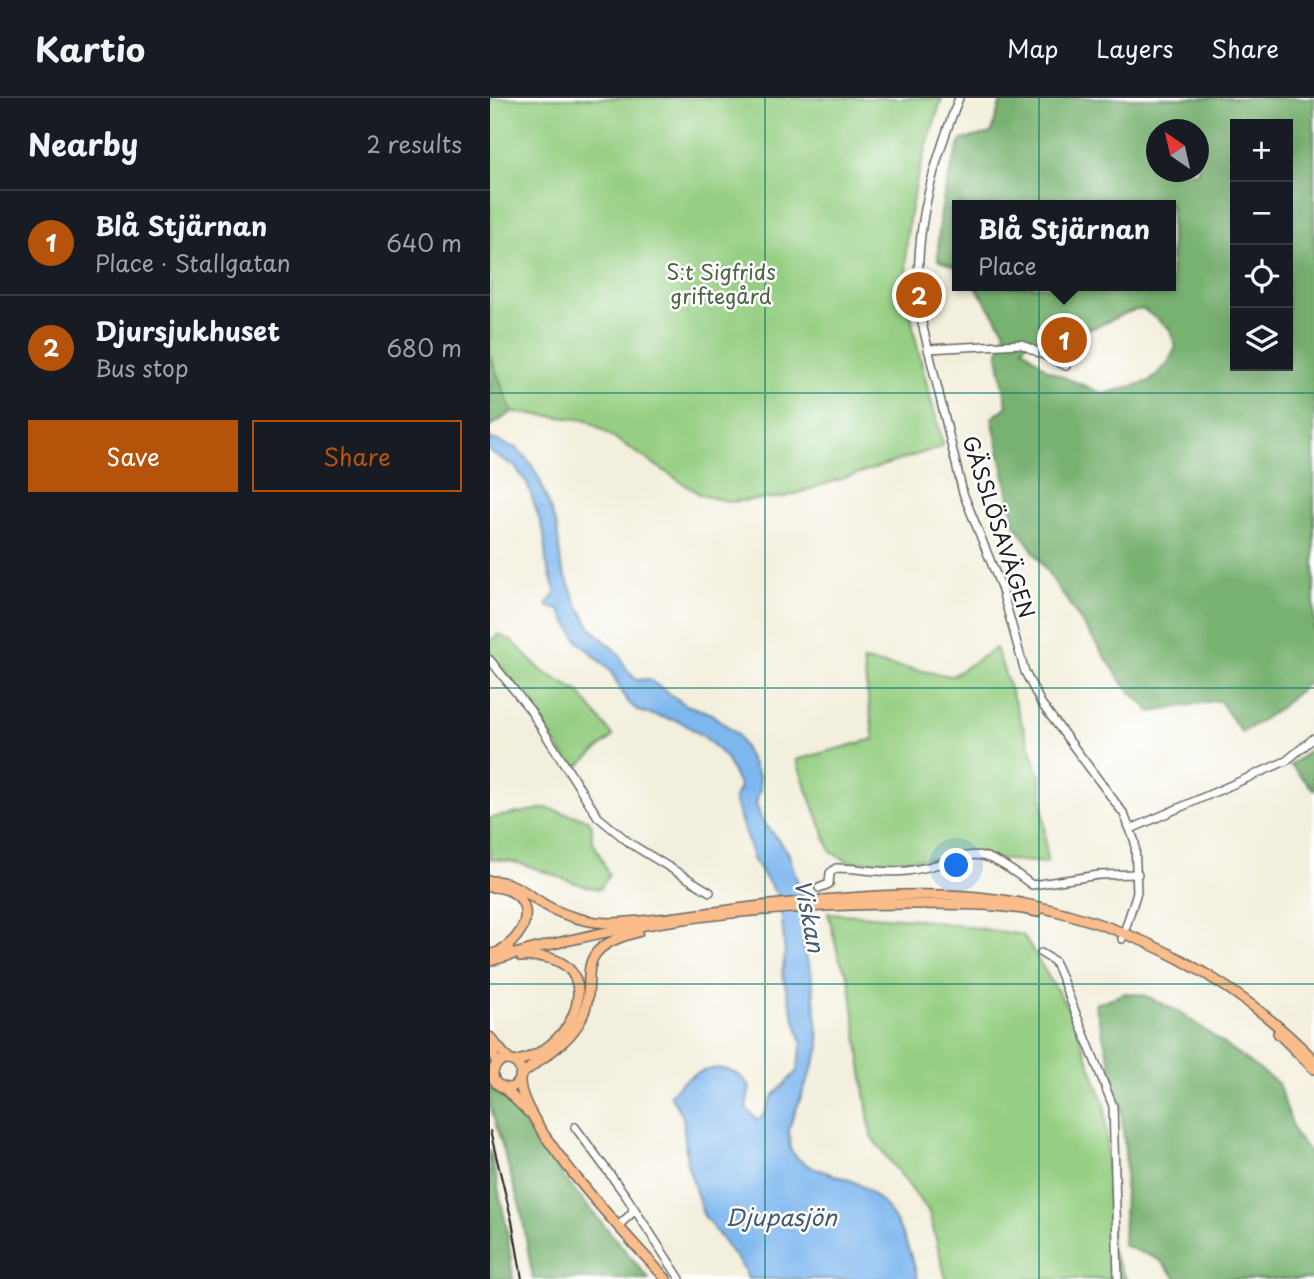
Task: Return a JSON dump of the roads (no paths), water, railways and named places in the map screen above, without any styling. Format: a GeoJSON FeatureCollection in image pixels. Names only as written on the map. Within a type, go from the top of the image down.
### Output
{"type":"FeatureCollection","features":[{"type":"Feature","properties":{"kind":"main road"},"geometry":{"type":"LineString","coordinates":[[490,881],[514,885],[549,906],[580,918],[612,923],[830,903],[965,905],[1028,910],[1123,936],[1184,960],[1238,993],[1314,1060]]}},
{"type":"Feature","properties":{"kind":"main road"},"geometry":{"type":"LineString","coordinates":[[490,887],[512,892],[522,903],[526,917],[518,939],[493,957]]}},
{"type":"Feature","properties":{"kind":"main road"},"geometry":{"type":"LineString","coordinates":[[493,957],[665,920]]}},
{"type":"Feature","properties":{"kind":"main road"},"geometry":{"type":"LineString","coordinates":[[502,1086],[510,1087],[563,1043],[577,1026],[585,1010],[591,960],[599,950],[614,940],[665,920]]}},
{"type":"Feature","properties":{"kind":"main road"},"geometry":{"type":"LineString","coordinates":[[1123,936],[1192,969],[1230,994],[1275,1030],[1314,1069]]}},
{"type":"Feature","properties":{"kind":"main road"},"geometry":{"type":"LineString","coordinates":[[493,957],[551,958],[565,967],[577,987],[578,1010],[569,1026],[540,1051],[497,1064]]}},
{"type":"Feature","properties":{"kind":"main road"},"geometry":{"type":"LineString","coordinates":[[490,1037],[519,1067],[522,1094],[532,1116]]}},
{"type":"Feature","properties":{"kind":"main road"},"geometry":{"type":"LineString","coordinates":[[490,1045],[497,1064],[494,1075],[502,1086],[532,1116],[618,1226],[666,1279]]}},
{"type":"Feature","properties":{"kind":"street","name":"GÄSSLÖSAVÄGEN"},"geometry":{"type":"LineString","coordinates":[[958,98],[931,176],[920,233],[919,295],[928,349],[963,493],[1001,587],[1029,682],[1122,810],[1131,829],[1138,874],[1137,892],[1123,936]]}},
{"type":"Feature","properties":{"kind":"street"},"geometry":{"type":"LineString","coordinates":[[928,349],[1021,344],[1066,366]]}},
{"type":"Feature","properties":{"kind":"street"},"geometry":{"type":"LineString","coordinates":[[490,660],[530,710],[598,817],[631,844],[710,891]]}},
{"type":"Feature","properties":{"kind":"street"},"geometry":{"type":"LineString","coordinates":[[1131,829],[1286,761],[1314,738]]}},
{"type":"Feature","properties":{"kind":"street"},"geometry":{"type":"LineString","coordinates":[[819,888],[829,884],[830,873],[836,868],[904,872],[973,853],[1003,862],[1032,885],[1099,875],[1138,874]]}},
{"type":"Feature","properties":{"kind":"street"},"geometry":{"type":"LineString","coordinates":[[1041,953],[1054,961],[1059,970],[1113,1106],[1118,1279]]}},
{"type":"Feature","properties":{"kind":"street"},"geometry":{"type":"LineString","coordinates":[[575,1127],[680,1279]]}},
{"type":"Feature","properties":{"kind":"street"},"geometry":{"type":"LineString","coordinates":[[618,1226],[633,1208]]}},
{"type":"Feature","properties":{"kind":"water","name":"Djupasjön"},"geometry":{"type":"Polygon","coordinates":[[[490,438],[518,449],[539,478],[557,528],[561,565],[576,602],[591,628],[620,655],[625,667],[636,680],[648,679],[686,705],[710,713],[737,734],[759,776],[760,788],[756,803],[761,819],[788,852],[801,892],[805,955],[811,971],[820,1048],[789,1128],[790,1149],[804,1163],[851,1180],[882,1203],[898,1226],[918,1279],[748,1279],[744,1269],[703,1214],[687,1163],[683,1117],[670,1095],[688,1078],[699,1073],[710,1069],[731,1071],[750,1087],[746,1108],[757,1120],[763,1116],[773,1096],[797,1071],[802,1044],[782,974],[785,955],[780,899],[754,861],[734,799],[740,787],[726,758],[707,739],[681,722],[638,711],[627,701],[610,670],[578,641],[560,610],[548,607],[547,603],[556,594],[546,561],[544,533],[527,483],[514,466],[490,452],[490,438]]]}},
{"type":"Feature","properties":{"kind":"railway"},"geometry":{"type":"LineString","coordinates":[[490,1131],[512,1221],[522,1279]]}},
{"type":"Feature","properties":{"kind":"place","name":"Djursjukhuset"},"geometry":{"type":"Point","coordinates":[919,295]}},
{"type":"Feature","properties":{"kind":"place","name":"Blå Stjärnan"},"geometry":{"type":"Point","coordinates":[1064,340]}},
{"type":"Feature","properties":{"kind":"park label","name":"S:t Sigfrids griftegård"},"geometry":{"type":"Point","coordinates":[721,285]}},
{"type":"Feature","properties":{"kind":"water label","name":"Viskan"},"geometry":{"type":"Point","coordinates":[809,916]}}]}
